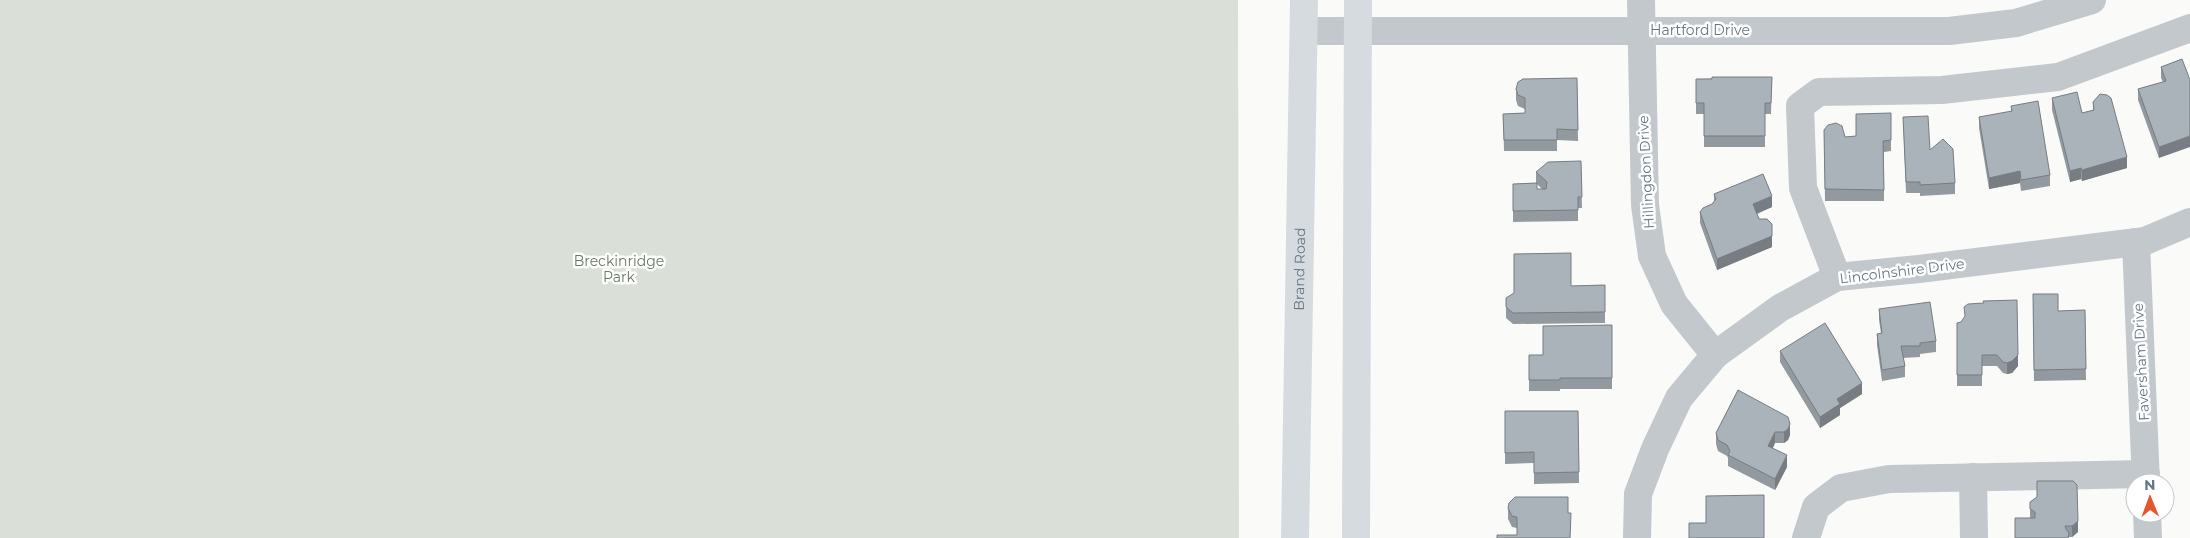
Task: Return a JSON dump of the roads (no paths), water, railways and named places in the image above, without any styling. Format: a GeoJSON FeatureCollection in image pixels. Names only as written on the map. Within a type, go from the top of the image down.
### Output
{"type":"FeatureCollection","features":[{"type":"Feature","properties":{"kind":"main road","name":"Brand Road"},"geometry":{"type":"LineString","coordinates":[[1295,538],[1305,31],[1304,0]]}},
{"type":"Feature","properties":{"kind":"main road"},"geometry":{"type":"LineString","coordinates":[[1356,538],[1358,0]]}},
{"type":"Feature","properties":{"kind":"street","name":"Hillingdon Drive"},"geometry":{"type":"LineString","coordinates":[[1641,0],[1645,205],[1652,256],[1674,304],[1715,355]]}},
{"type":"Feature","properties":{"kind":"street","name":"Hartford Drive"},"geometry":{"type":"LineString","coordinates":[[1305,31],[1949,31],[2016,23],[2092,0]]}},
{"type":"Feature","properties":{"kind":"street"},"geometry":{"type":"LineString","coordinates":[[1837,277],[1803,188],[1800,106],[1819,92],[1942,90],[2058,77],[2190,28]]}},
{"type":"Feature","properties":{"kind":"street","name":"Lincolnshire Drive"},"geometry":{"type":"LineString","coordinates":[[1637,538],[1638,494],[1656,448],[1679,398],[1715,355],[1780,308],[1837,277],[1919,270],[2145,241],[2190,222]]}},
{"type":"Feature","properties":{"kind":"street","name":"Faversham Drive"},"geometry":{"type":"LineString","coordinates":[[2136,242],[2146,473]]}},
{"type":"Feature","properties":{"kind":"street"},"geometry":{"type":"LineString","coordinates":[[1806,538],[1816,508],[1841,488],[1889,479],[1973,477],[2125,479]]}},
{"type":"Feature","properties":{"kind":"street"},"geometry":{"type":"LineString","coordinates":[[1973,477],[1974,538]]}},
{"type":"Feature","properties":{"kind":"street"},"geometry":{"type":"LineString","coordinates":[[2147,523],[2148,538]]}},
{"type":"Feature","properties":{"kind":"park label","name":"Breckinridge Park"},"geometry":{"type":"Point","coordinates":[619,270]}}]}
